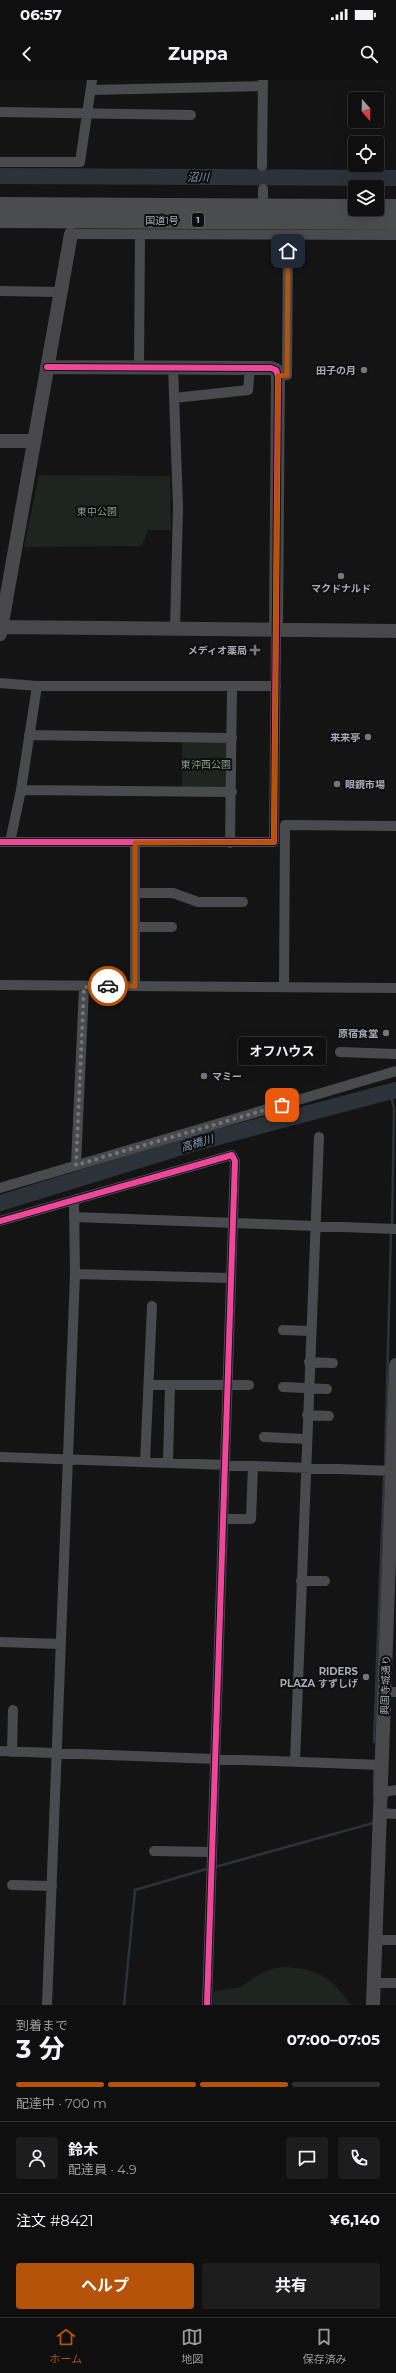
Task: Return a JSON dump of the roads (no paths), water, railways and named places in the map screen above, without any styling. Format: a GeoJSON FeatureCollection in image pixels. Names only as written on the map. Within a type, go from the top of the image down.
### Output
{"type":"FeatureCollection","features":[{"type":"Feature","properties":{"kind":"highway","name":"国道1号"},"geometry":{"type":"LineString","coordinates":[[0,206],[348,208]]}},
{"type":"Feature","properties":{"kind":"highway"},"geometry":{"type":"LineString","coordinates":[[384,208],[396,208]]}},
{"type":"Feature","properties":{"kind":"highway","name":"国道1号"},"geometry":{"type":"LineString","coordinates":[[0,219],[396,221]]}},
{"type":"Feature","properties":{"kind":"street"},"geometry":{"type":"LineString","coordinates":[[0,162],[80,162],[91,85],[263,83],[262,166]]}},
{"type":"Feature","properties":{"kind":"street"},"geometry":{"type":"LineString","coordinates":[[0,112],[190,115]]}},
{"type":"Feature","properties":{"kind":"street"},"geometry":{"type":"LineString","coordinates":[[396,235],[71,234],[33,441],[6,564],[1,631],[175,628],[396,631]]}},
{"type":"Feature","properties":{"kind":"street"},"geometry":{"type":"LineString","coordinates":[[139,367],[140,234]]}},
{"type":"Feature","properties":{"kind":"street"},"geometry":{"type":"LineString","coordinates":[[278,376],[287,375],[288,235]]}},
{"type":"Feature","properties":{"kind":"street"},"geometry":{"type":"LineString","coordinates":[[0,291],[60,292]]}},
{"type":"Feature","properties":{"kind":"street"},"geometry":{"type":"LineString","coordinates":[[37,686],[21,790],[5,842],[274,842],[278,376],[276,370],[271,368],[47,367]]}},
{"type":"Feature","properties":{"kind":"street"},"geometry":{"type":"LineString","coordinates":[[173,367],[178,507],[175,628]]}},
{"type":"Feature","properties":{"kind":"street"},"geometry":{"type":"LineString","coordinates":[[174,398],[248,390],[250,368]]}},
{"type":"Feature","properties":{"kind":"street"},"geometry":{"type":"LineString","coordinates":[[0,441],[33,441]]}},
{"type":"Feature","properties":{"kind":"street"},"geometry":{"type":"LineString","coordinates":[[0,683],[37,686],[276,686]]}},
{"type":"Feature","properties":{"kind":"street"},"geometry":{"type":"LineString","coordinates":[[230,842],[232,792],[232,686]]}},
{"type":"Feature","properties":{"kind":"street"},"geometry":{"type":"LineString","coordinates":[[29,735],[232,738]]}},
{"type":"Feature","properties":{"kind":"street"},"geometry":{"type":"LineString","coordinates":[[21,790],[232,792]]}},
{"type":"Feature","properties":{"kind":"street"},"geometry":{"type":"LineString","coordinates":[[284,987],[285,825],[396,826]]}},
{"type":"Feature","properties":{"kind":"street"},"geometry":{"type":"LineString","coordinates":[[135,843],[135,986]]}},
{"type":"Feature","properties":{"kind":"street"},"geometry":{"type":"LineString","coordinates":[[136,893],[173,893],[198,902],[243,902]]}},
{"type":"Feature","properties":{"kind":"street"},"geometry":{"type":"LineString","coordinates":[[135,927],[172,927]]}},
{"type":"Feature","properties":{"kind":"street"},"geometry":{"type":"LineString","coordinates":[[0,985],[84,987],[396,988]]}},
{"type":"Feature","properties":{"kind":"street"},"geometry":{"type":"LineString","coordinates":[[76,1165],[84,987]]}},
{"type":"Feature","properties":{"kind":"street"},"geometry":{"type":"LineString","coordinates":[[340,1052],[396,1054]]}},
{"type":"Feature","properties":{"kind":"street"},"geometry":{"type":"LineString","coordinates":[[0,1188],[396,1071]]}},
{"type":"Feature","properties":{"kind":"street"},"geometry":{"type":"LineString","coordinates":[[295,1762],[314,1225],[319,1137]]}},
{"type":"Feature","properties":{"kind":"street"},"geometry":{"type":"LineString","coordinates":[[0,1221],[232,1155],[235,1161],[207,2005]]}},
{"type":"Feature","properties":{"kind":"street"},"geometry":{"type":"LineString","coordinates":[[47,2005],[75,1274],[74,1200]]}},
{"type":"Feature","properties":{"kind":"street"},"geometry":{"type":"LineString","coordinates":[[74,1217],[232,1221],[392,1228]]}},
{"type":"Feature","properties":{"kind":"street"},"geometry":{"type":"LineString","coordinates":[[75,1274],[231,1278]]}},
{"type":"Feature","properties":{"kind":"street"},"geometry":{"type":"LineString","coordinates":[[145,1462],[152,1306]]}},
{"type":"Feature","properties":{"kind":"street"},"geometry":{"type":"LineString","coordinates":[[283,1330],[310,1331]]}},
{"type":"Feature","properties":{"kind":"street"},"geometry":{"type":"LineString","coordinates":[[309,1362],[333,1363]]}},
{"type":"Feature","properties":{"kind":"street","name":"興国寺城通り"},"geometry":{"type":"LineString","coordinates":[[373,2005],[380,1793],[390,1692],[396,1365]]}},
{"type":"Feature","properties":{"kind":"street"},"geometry":{"type":"LineString","coordinates":[[168,1463],[170,1385]]}},
{"type":"Feature","properties":{"kind":"street"},"geometry":{"type":"LineString","coordinates":[[149,1386],[249,1385]]}},
{"type":"Feature","properties":{"kind":"street"},"geometry":{"type":"LineString","coordinates":[[283,1387],[327,1389]]}},
{"type":"Feature","properties":{"kind":"street"},"geometry":{"type":"LineString","coordinates":[[307,1416],[329,1416]]}},
{"type":"Feature","properties":{"kind":"street"},"geometry":{"type":"LineString","coordinates":[[264,1437],[306,1439]]}},
{"type":"Feature","properties":{"kind":"street"},"geometry":{"type":"LineString","coordinates":[[0,1457],[394,1471]]}},
{"type":"Feature","properties":{"kind":"street"},"geometry":{"type":"LineString","coordinates":[[223,1519],[251,1519],[253,1466]]}},
{"type":"Feature","properties":{"kind":"street"},"geometry":{"type":"LineString","coordinates":[[301,1581],[325,1581]]}},
{"type":"Feature","properties":{"kind":"street"},"geometry":{"type":"LineString","coordinates":[[0,1642],[61,1644]]}},
{"type":"Feature","properties":{"kind":"street"},"geometry":{"type":"LineString","coordinates":[[12,1752],[14,1710]]}},
{"type":"Feature","properties":{"kind":"street"},"geometry":{"type":"LineString","coordinates":[[0,1751],[382,1764]]}},
{"type":"Feature","properties":{"kind":"street"},"geometry":{"type":"LineString","coordinates":[[380,1793],[396,1790]]}},
{"type":"Feature","properties":{"kind":"street"},"geometry":{"type":"LineString","coordinates":[[379,1813],[396,1814]]}},
{"type":"Feature","properties":{"kind":"street"},"geometry":{"type":"LineString","coordinates":[[154,1851],[212,1857]]}},
{"type":"Feature","properties":{"kind":"street"},"geometry":{"type":"LineString","coordinates":[[12,1885],[52,1886]]}},
{"type":"Feature","properties":{"kind":"street"},"geometry":{"type":"LineString","coordinates":[[376,1940],[396,1940]]}},
{"type":"Feature","properties":{"kind":"street"},"geometry":{"type":"LineString","coordinates":[[373,1983],[396,1984]]}},
{"type":"Feature","properties":{"kind":"waterway","name":"沼川"},"geometry":{"type":"LineString","coordinates":[[0,176],[396,178]]}},
{"type":"Feature","properties":{"kind":"waterway","name":"高橋川"},"geometry":{"type":"LineString","coordinates":[[0,1203],[188,1145],[396,1090]]}},
{"type":"Feature","properties":{"kind":"waterway"},"geometry":{"type":"LineString","coordinates":[[390,1091],[394,1109],[392,1226]]}},
{"type":"Feature","properties":{"kind":"waterway"},"geometry":{"type":"LineString","coordinates":[[385,1465],[391,1231]]}},
{"type":"Feature","properties":{"kind":"waterway"},"geometry":{"type":"LineString","coordinates":[[374,1742],[384,1477]]}},
{"type":"Feature","properties":{"kind":"waterway"},"geometry":{"type":"LineString","coordinates":[[374,1769],[374,1796]]}},
{"type":"Feature","properties":{"kind":"waterway"},"geometry":{"type":"LineString","coordinates":[[215,1867],[373,1823],[373,1821]]}},
{"type":"Feature","properties":{"kind":"waterway"},"geometry":{"type":"LineString","coordinates":[[124,2005],[135,1890],[210,1868]]}},
{"type":"Feature","properties":{"kind":"place","name":"田子の月"},"geometry":{"type":"Point","coordinates":[364,370]}},
{"type":"Feature","properties":{"kind":"place","name":"マクドナルド"},"geometry":{"type":"Point","coordinates":[341,576]}},
{"type":"Feature","properties":{"kind":"place","name":"メディオ薬局"},"geometry":{"type":"Point","coordinates":[255,650]}},
{"type":"Feature","properties":{"kind":"place","name":"来来亭"},"geometry":{"type":"Point","coordinates":[368,737]}},
{"type":"Feature","properties":{"kind":"place","name":"眼鏡市場"},"geometry":{"type":"Point","coordinates":[337,784]}},
{"type":"Feature","properties":{"kind":"place","name":"原宿食堂"},"geometry":{"type":"Point","coordinates":[386,1033]}},
{"type":"Feature","properties":{"kind":"place","name":"マミー"},"geometry":{"type":"Point","coordinates":[204,1076]}},
{"type":"Feature","properties":{"kind":"place","name":"オフハウス"},"geometry":{"type":"Point","coordinates":[282,1105]}},
{"type":"Feature","properties":{"kind":"place","name":"RIDERS PLAZA すずしげ"},"geometry":{"type":"Point","coordinates":[366,1677]}},
{"type":"Feature","properties":{"kind":"park label","name":"東中公園"},"geometry":{"type":"Point","coordinates":[97,511]}},
{"type":"Feature","properties":{"kind":"park label","name":"東沖西公園"},"geometry":{"type":"Point","coordinates":[206,764]}}]}
